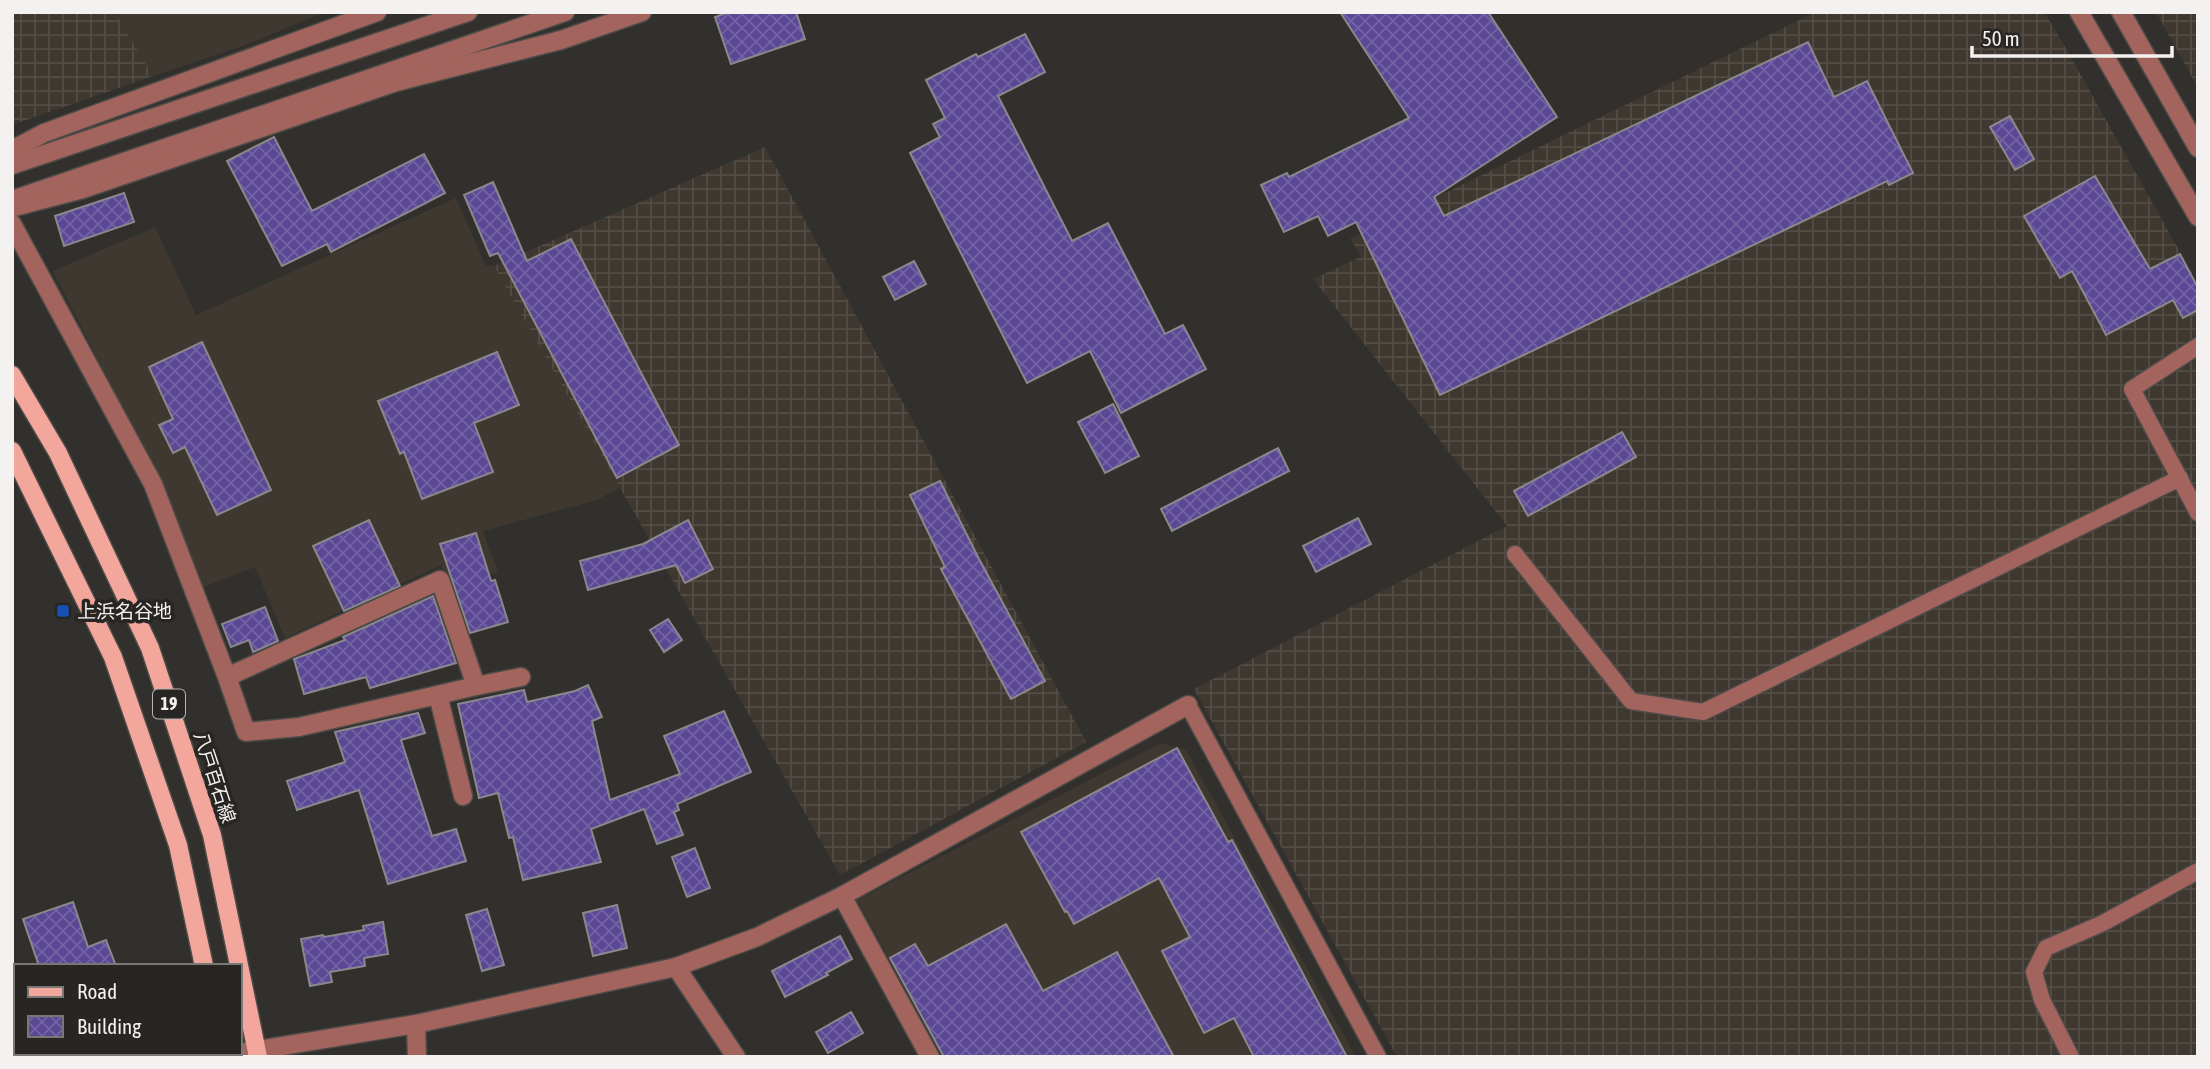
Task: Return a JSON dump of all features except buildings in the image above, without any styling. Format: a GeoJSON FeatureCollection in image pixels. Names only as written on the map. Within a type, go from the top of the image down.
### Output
{"type":"FeatureCollection","features":[{"type":"Feature","properties":{"kind":"main road","name":"八戸百石線"},"geometry":{"type":"LineString","coordinates":[[12,375],[58,453],[150,648],[212,835],[239,964]]}},
{"type":"Feature","properties":{"kind":"main road","name":"19"},"geometry":{"type":"LineString","coordinates":[[15,462],[113,657],[178,845],[204,964]]}},
{"type":"Feature","properties":{"kind":"main road","name":"八戸百石線"},"geometry":{"type":"LineString","coordinates":[[242,977],[258,1053]]}},
{"type":"Feature","properties":{"kind":"street"},"geometry":{"type":"LineString","coordinates":[[12,150],[44,133],[377,12]]}},
{"type":"Feature","properties":{"kind":"street"},"geometry":{"type":"LineString","coordinates":[[12,165],[468,12]]}},
{"type":"Feature","properties":{"kind":"street"},"geometry":{"type":"LineString","coordinates":[[12,200],[565,12]]}},
{"type":"Feature","properties":{"kind":"street"},"geometry":{"type":"LineString","coordinates":[[12,207],[83,189],[396,82],[561,40],[642,12]]}},
{"type":"Feature","properties":{"kind":"street"},"geometry":{"type":"LineString","coordinates":[[2079,12],[2198,217]]}},
{"type":"Feature","properties":{"kind":"street"},"geometry":{"type":"LineString","coordinates":[[2121,12],[2198,148]]}},
{"type":"Feature","properties":{"kind":"street"},"geometry":{"type":"LineString","coordinates":[[12,224],[153,484],[246,732],[299,727],[521,677]]}},
{"type":"Feature","properties":{"kind":"street"},"geometry":{"type":"LineString","coordinates":[[227,677],[440,580],[476,686]]}},
{"type":"Feature","properties":{"kind":"street"},"geometry":{"type":"LineString","coordinates":[[438,695],[463,796]]}},
{"type":"Feature","properties":{"kind":"street"},"geometry":{"type":"LineString","coordinates":[[258,1053],[416,1024],[676,967],[757,937],[842,896],[1188,705]]}},
{"type":"Feature","properties":{"kind":"street"},"geometry":{"type":"LineString","coordinates":[[842,896],[930,1057]]}},
{"type":"Feature","properties":{"kind":"street"},"geometry":{"type":"LineString","coordinates":[[676,967],[736,1057]]}},
{"type":"Feature","properties":{"kind":"street"},"geometry":{"type":"LineString","coordinates":[[416,1024],[417,1057]]}},
{"type":"Feature","properties":{"kind":"lane"},"geometry":{"type":"LineString","coordinates":[[2198,346],[2132,389],[2198,513]]}},
{"type":"Feature","properties":{"kind":"lane"},"geometry":{"type":"LineString","coordinates":[[1515,554],[1631,701],[1703,712],[2179,478]]}},
{"type":"Feature","properties":{"kind":"lane"},"geometry":{"type":"LineString","coordinates":[[1188,705],[1378,1057]]}},
{"type":"Feature","properties":{"kind":"lane"},"geometry":{"type":"LineString","coordinates":[[2071,1057],[2042,1000],[2034,972],[2046,948],[2103,923],[2198,871]]}},
{"type":"Feature","properties":{"kind":"shaded area"},"geometry":{"type":"Polygon","coordinates":[[[12,12],[115,12],[153,76],[12,125],[12,12]]]}},
{"type":"Feature","properties":{"kind":"shaded area"},"geometry":{"type":"Polygon","coordinates":[[[115,12],[326,12],[245,45],[153,76],[115,12]]]}},
{"type":"Feature","properties":{"kind":"shaded area"},"geometry":{"type":"Polygon","coordinates":[[[1816,12],[2044,12],[2198,284],[2198,1057],[1397,1057],[1194,689],[1507,526],[1313,279],[1361,257],[1351,239],[1816,12]]]}},
{"type":"Feature","properties":{"kind":"shaded area"},"geometry":{"type":"Polygon","coordinates":[[[2156,12],[2198,12],[2198,88],[2156,12]]]}},
{"type":"Feature","properties":{"kind":"shaded area"},"geometry":{"type":"Polygon","coordinates":[[[765,147],[1086,742],[840,875],[494,266],[765,147]]]}},
{"type":"Feature","properties":{"kind":"shaded area"},"geometry":{"type":"Polygon","coordinates":[[[456,198],[486,266],[494,266],[621,487],[597,500],[483,531],[498,572],[449,586],[441,565],[285,638],[255,567],[201,588],[160,482],[53,271],[155,227],[196,315],[456,198]]]}},
{"type":"Feature","properties":{"kind":"shaded area"},"geometry":{"type":"Polygon","coordinates":[[[1161,743],[1186,750],[1356,1057],[944,1057],[857,900],[1161,743]]]}},
{"type":"Feature","properties":{"kind":"place","name":"上浜名谷地"},"geometry":{"type":"Point","coordinates":[63,611]}}]}
